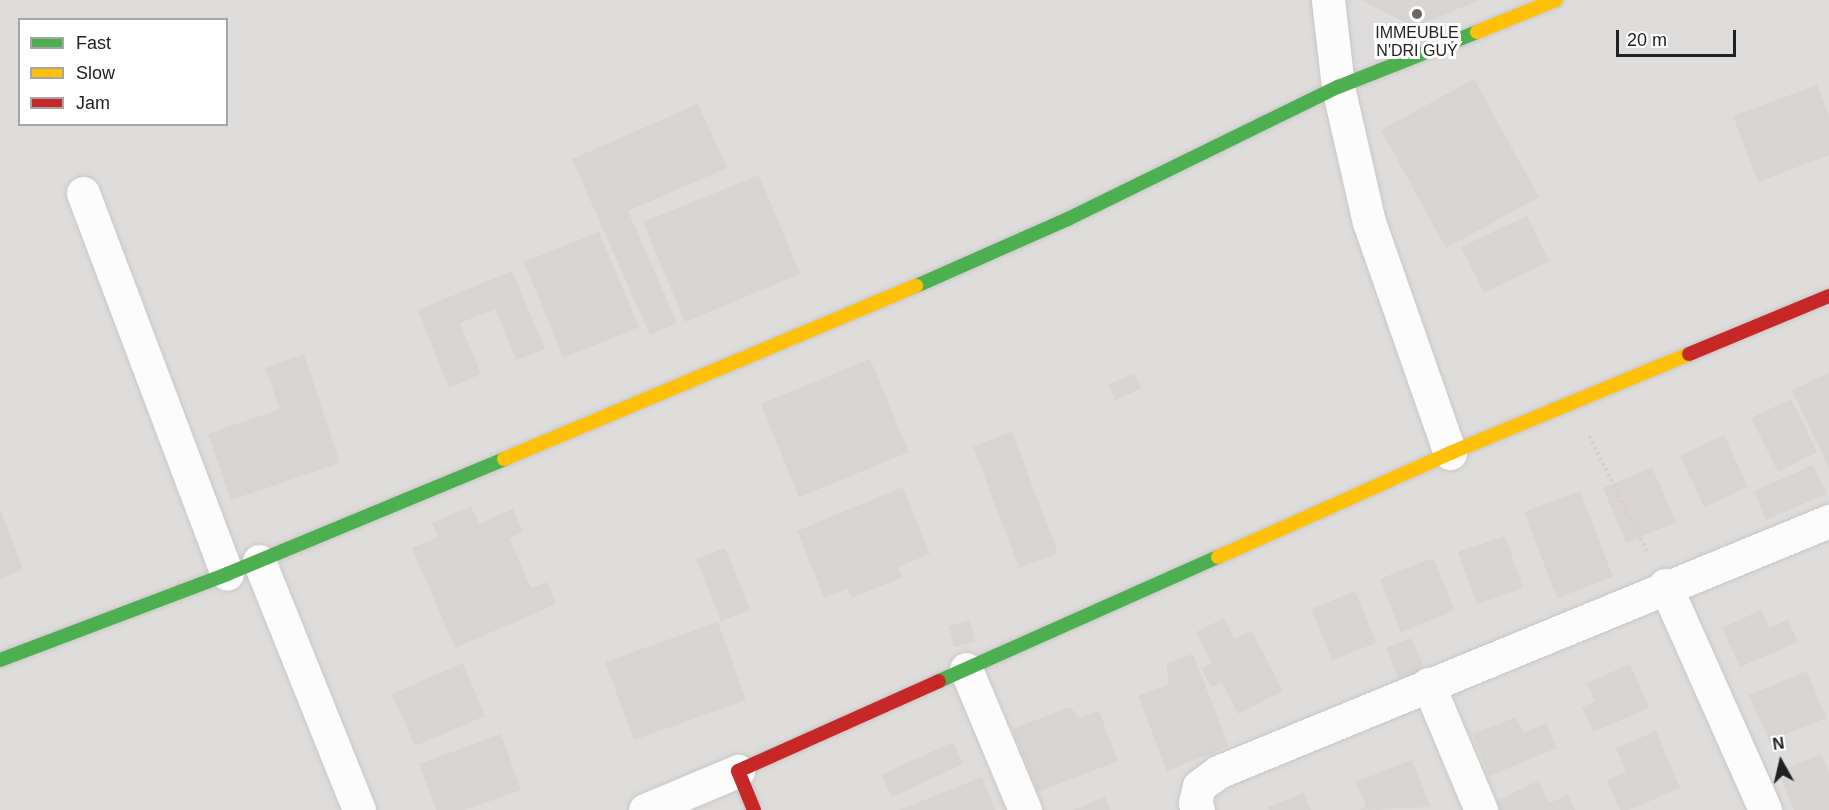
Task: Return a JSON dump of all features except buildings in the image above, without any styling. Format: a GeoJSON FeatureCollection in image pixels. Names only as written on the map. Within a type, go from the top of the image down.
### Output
{"type":"FeatureCollection","features":[{"type":"Feature","properties":{"kind":"street"},"geometry":{"type":"LineString","coordinates":[[1328,0],[1338,87],[1369,222],[1450,453]]}},
{"type":"Feature","properties":{"kind":"street"},"geometry":{"type":"LineString","coordinates":[[0,660],[259,561],[832,322],[1068,219],[1338,87],[1556,0]]}},
{"type":"Feature","properties":{"kind":"street"},"geometry":{"type":"LineString","coordinates":[[83,193],[227,574]]}},
{"type":"Feature","properties":{"kind":"street"},"geometry":{"type":"LineString","coordinates":[[645,810],[738,771],[1450,453],[1829,296]]}},
{"type":"Feature","properties":{"kind":"street"},"geometry":{"type":"LineString","coordinates":[[1198,810],[1195,803],[1199,786],[1218,772],[1665,585],[1829,521]]}},
{"type":"Feature","properties":{"kind":"street"},"geometry":{"type":"LineString","coordinates":[[259,561],[359,810]]}},
{"type":"Feature","properties":{"kind":"street"},"geometry":{"type":"LineString","coordinates":[[1665,585],[1765,810]]}},
{"type":"Feature","properties":{"kind":"street"},"geometry":{"type":"LineString","coordinates":[[966,669],[1025,810]]}},
{"type":"Feature","properties":{"kind":"street"},"geometry":{"type":"LineString","coordinates":[[1428,684],[1481,810]]}},
{"type":"Feature","properties":{"kind":"street"},"geometry":{"type":"LineString","coordinates":[[738,771],[754,810]]}},
{"type":"Feature","properties":{"kind":"path"},"geometry":{"type":"LineString","coordinates":[[1571,402],[1665,585]]}},
{"type":"Feature","properties":{"kind":"shaded area"},"geometry":{"type":"Polygon","coordinates":[[[0,0],[1829,0],[1829,810],[0,810],[0,0]]]}},
{"type":"Feature","properties":{"kind":"traffic: fast"},"geometry":{"type":"LineString","coordinates":[[916,286],[1068,219],[1338,87],[1477,32]]}},
{"type":"Feature","properties":{"kind":"traffic: fast"},"geometry":{"type":"LineString","coordinates":[[0,660],[227,574],[504,459]]}},
{"type":"Feature","properties":{"kind":"traffic: fast"},"geometry":{"type":"LineString","coordinates":[[939,681],[1218,557]]}},
{"type":"Feature","properties":{"kind":"traffic: slow"},"geometry":{"type":"LineString","coordinates":[[1477,32],[1556,0]]}},
{"type":"Feature","properties":{"kind":"traffic: slow"},"geometry":{"type":"LineString","coordinates":[[504,459],[916,286]]}},
{"type":"Feature","properties":{"kind":"traffic: slow"},"geometry":{"type":"LineString","coordinates":[[1218,557],[1450,453],[1689,354]]}},
{"type":"Feature","properties":{"kind":"traffic: jam"},"geometry":{"type":"LineString","coordinates":[[1689,354],[1829,296]]}},
{"type":"Feature","properties":{"kind":"traffic: jam"},"geometry":{"type":"LineString","coordinates":[[754,810],[738,771],[939,681]]}},
{"type":"Feature","properties":{"kind":"place","name":"IMMEUBLE N'DRI GUY"},"geometry":{"type":"Point","coordinates":[1417,14]}}]}
